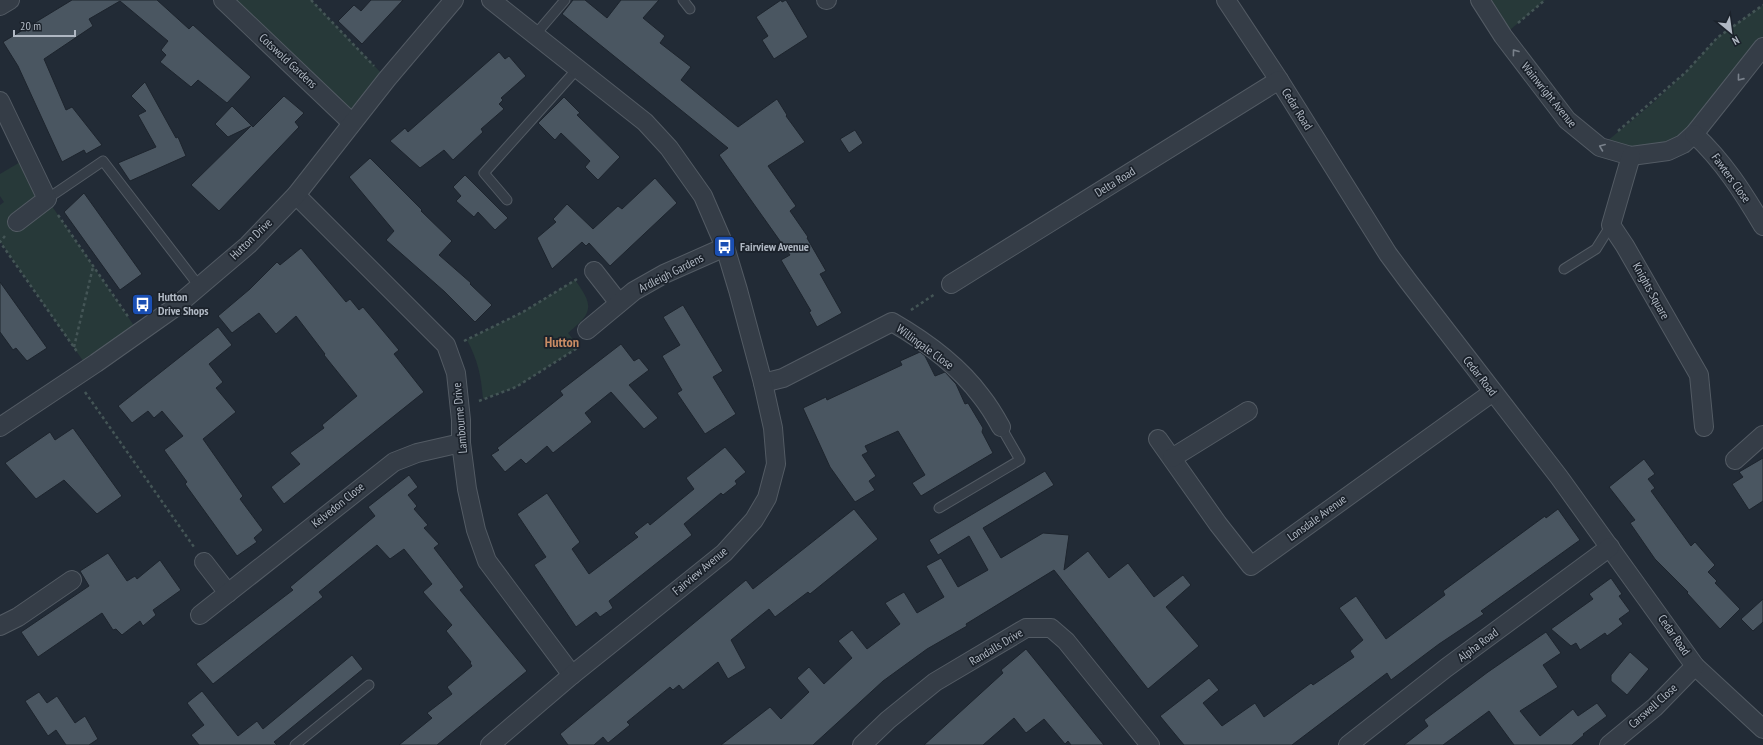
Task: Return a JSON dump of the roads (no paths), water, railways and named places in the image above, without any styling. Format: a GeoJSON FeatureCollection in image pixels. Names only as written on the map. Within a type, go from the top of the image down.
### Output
{"type":"FeatureCollection","features":[{"type":"Feature","properties":{"kind":"street"},"geometry":{"type":"LineString","coordinates":[[0,6],[10,0]]}},
{"type":"Feature","properties":{"kind":"street","name":"Cotswold Gardens"},"geometry":{"type":"LineString","coordinates":[[223,0],[352,123]]}},
{"type":"Feature","properties":{"kind":"street","name":"Hutton Drive"},"geometry":{"type":"LineString","coordinates":[[0,427],[174,308],[248,245],[296,195],[387,79],[454,0]]}},
{"type":"Feature","properties":{"kind":"street","name":"Fairview Avenue"},"geometry":{"type":"LineString","coordinates":[[490,745],[572,675],[724,553],[754,520],[767,498],[776,464],[773,428],[763,383],[738,290],[725,247],[703,196],[669,148],[645,122],[491,0]]}},
{"type":"Feature","properties":{"kind":"street","name":"Cedar Road"},"geometry":{"type":"LineString","coordinates":[[1226,0],[1279,80],[1388,254],[1559,477],[1696,666],[1763,730]]}},
{"type":"Feature","properties":{"kind":"street","name":"Wainwright Avenue"},"geometry":{"type":"LineString","coordinates":[[1480,0],[1503,36],[1567,120],[1600,147],[1631,156],[1668,151],[1683,144],[1694,134],[1763,47]]}},
{"type":"Feature","properties":{"kind":"street","name":"Delta Road"},"geometry":{"type":"LineString","coordinates":[[951,284],[1279,80]]}},
{"type":"Feature","properties":{"kind":"street"},"geometry":{"type":"LineString","coordinates":[[0,101],[47,199],[17,222]]}},
{"type":"Feature","properties":{"kind":"street","name":"Fawters Close"},"geometry":{"type":"LineString","coordinates":[[1694,134],[1713,151],[1738,183],[1763,226]]}},
{"type":"Feature","properties":{"kind":"street"},"geometry":{"type":"LineString","coordinates":[[1611,225],[1631,156]]}},
{"type":"Feature","properties":{"kind":"street","name":"Lambourne Drive"},"geometry":{"type":"LineString","coordinates":[[296,195],[432,328],[449,350],[456,373],[460,406],[461,443],[467,490],[476,530],[487,561],[572,675]]}},
{"type":"Feature","properties":{"kind":"street","name":"Knights Square"},"geometry":{"type":"LineString","coordinates":[[1611,225],[1626,246],[1699,375],[1704,427]]}},
{"type":"Feature","properties":{"kind":"street","name":"Ardleigh Gardens"},"geometry":{"type":"LineString","coordinates":[[587,330],[634,291],[664,274],[725,247]]}},
{"type":"Feature","properties":{"kind":"street"},"geometry":{"type":"LineString","coordinates":[[594,271],[619,303]]}},
{"type":"Feature","properties":{"kind":"street","name":"Willingale Close"},"geometry":{"type":"LineString","coordinates":[[763,383],[783,378],[892,322],[950,362],[981,395],[1001,427]]}},
{"type":"Feature","properties":{"kind":"street","name":"Lonsdale Avenue"},"geometry":{"type":"LineString","coordinates":[[1158,439],[1218,524],[1251,566],[1493,392]]}},
{"type":"Feature","properties":{"kind":"street"},"geometry":{"type":"LineString","coordinates":[[1172,458],[1248,411]]}},
{"type":"Feature","properties":{"kind":"street"},"geometry":{"type":"LineString","coordinates":[[1735,460],[1763,435]]}},
{"type":"Feature","properties":{"kind":"street","name":"Kelvedon Close"},"geometry":{"type":"LineString","coordinates":[[200,616],[394,462],[417,453],[461,443]]}},
{"type":"Feature","properties":{"kind":"street","name":"Alpha Road"},"geometry":{"type":"LineString","coordinates":[[1348,745],[1446,668],[1610,547]]}},
{"type":"Feature","properties":{"kind":"street"},"geometry":{"type":"LineString","coordinates":[[204,562],[228,593]]}},
{"type":"Feature","properties":{"kind":"street"},"geometry":{"type":"LineString","coordinates":[[0,626],[18,617],[72,580]]}},
{"type":"Feature","properties":{"kind":"street","name":"Randalls Drive"},"geometry":{"type":"LineString","coordinates":[[862,745],[888,720],[935,682],[1026,628],[1051,628],[1066,641],[1150,745]]}},
{"type":"Feature","properties":{"kind":"street","name":"Carswell Close"},"geometry":{"type":"LineString","coordinates":[[1609,745],[1655,707],[1696,666]]}},
{"type":"Feature","properties":{"kind":"lane"},"geometry":{"type":"LineString","coordinates":[[535,35],[565,0]]}},
{"type":"Feature","properties":{"kind":"lane"},"geometry":{"type":"LineString","coordinates":[[683,0],[690,9]]}},
{"type":"Feature","properties":{"kind":"lane"},"geometry":{"type":"LineString","coordinates":[[507,200],[484,173],[578,68]]}},
{"type":"Feature","properties":{"kind":"lane"},"geometry":{"type":"LineString","coordinates":[[47,199],[103,161],[199,286]]}},
{"type":"Feature","properties":{"kind":"lane"},"geometry":{"type":"LineString","coordinates":[[1564,269],[1596,249],[1611,225]]}},
{"type":"Feature","properties":{"kind":"lane"},"geometry":{"type":"LineString","coordinates":[[939,508],[1020,460],[1001,427]]}},
{"type":"Feature","properties":{"kind":"lane"},"geometry":{"type":"LineString","coordinates":[[295,745],[369,685]]}},
{"type":"Feature","properties":{"kind":"place","name":"Fairview Avenue"},"geometry":{"type":"Point","coordinates":[725,247]}},
{"type":"Feature","properties":{"kind":"place","name":"Hutton Drive Shops"},"geometry":{"type":"Point","coordinates":[142,304]}},
{"type":"Feature","properties":{"kind":"district","name":"Hutton"},"geometry":{"type":"Point","coordinates":[562,342]}}]}
